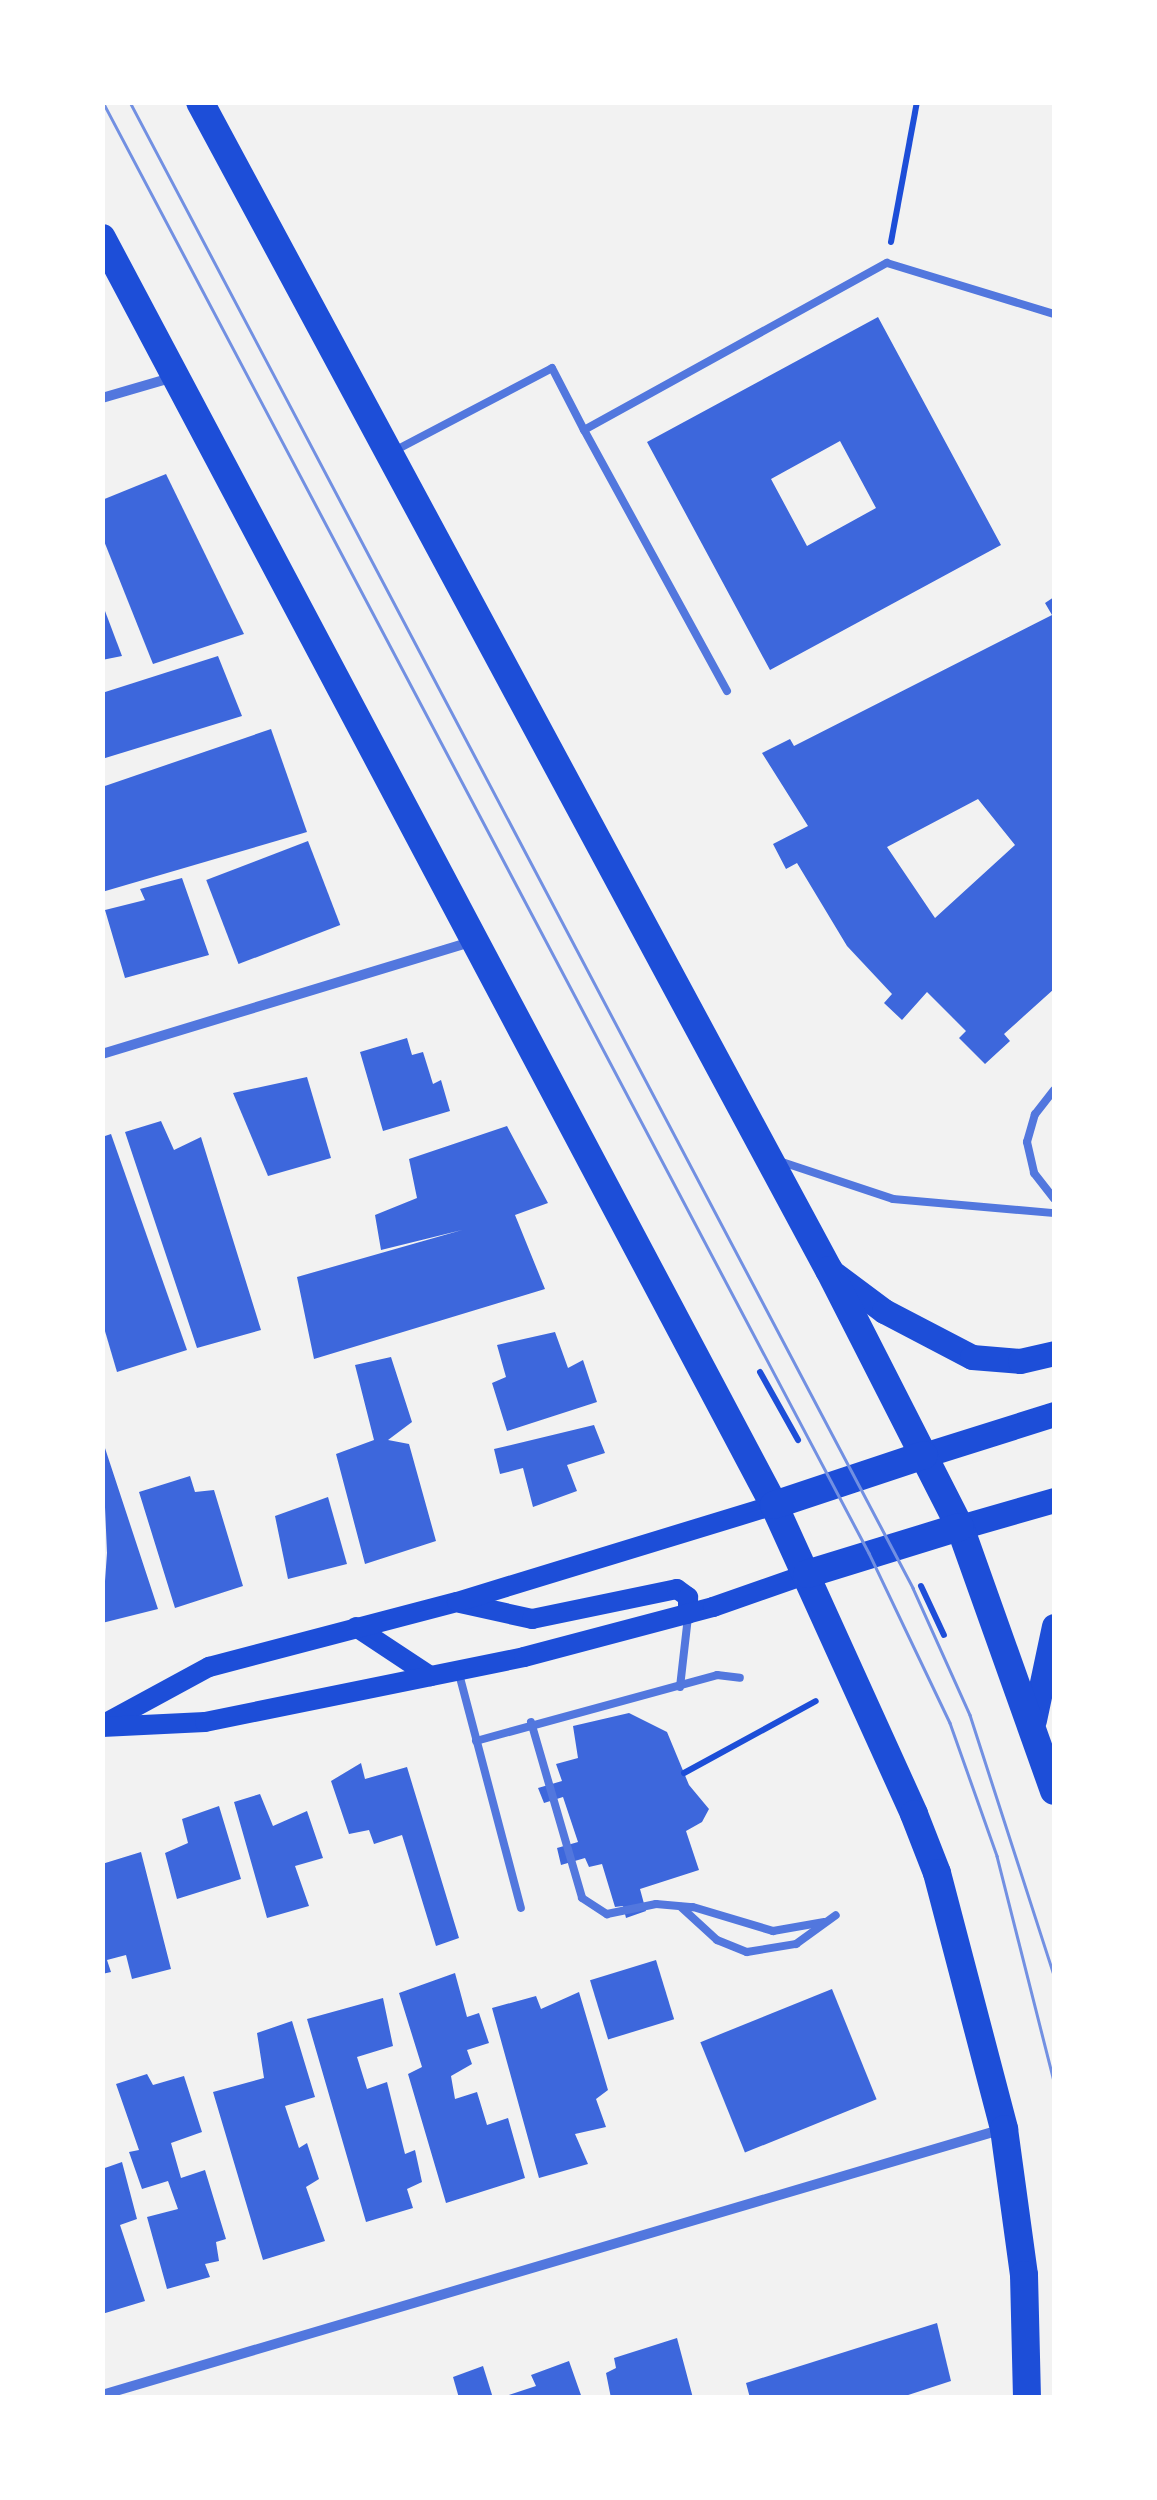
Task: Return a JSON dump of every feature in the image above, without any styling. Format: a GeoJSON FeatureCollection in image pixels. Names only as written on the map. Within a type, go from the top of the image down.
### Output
{"type":"FeatureCollection","features":[{"type":"Feature","properties":{"kind":"highway"},"geometry":{"type":"LineString","coordinates":[[200,102],[765,1156],[830,1270],[960,1526],[1034,1720],[1054,1791]]}},
{"type":"Feature","properties":{"kind":"highway"},"geometry":{"type":"LineString","coordinates":[[102,238],[774,1505],[931,1857],[1004,2129],[1024,2275],[1027,2398]]}},
{"type":"Feature","properties":{"kind":"highway"},"geometry":{"type":"LineString","coordinates":[[774,1505],[924,1455]]}},
{"type":"Feature","properties":{"kind":"highway"},"geometry":{"type":"LineString","coordinates":[[807,1574],[960,1526]]}},
{"type":"Feature","properties":{"kind":"main road"},"geometry":{"type":"LineString","coordinates":[[830,1270],[884,1311],[972,1357],[1020,1361],[1054,1354]]}},
{"type":"Feature","properties":{"kind":"main road"},"geometry":{"type":"LineString","coordinates":[[924,1455],[1054,1414]]}},
{"type":"Feature","properties":{"kind":"main road"},"geometry":{"type":"LineString","coordinates":[[960,1526],[1054,1500]]}},
{"type":"Feature","properties":{"kind":"main road"},"geometry":{"type":"LineString","coordinates":[[102,1726],[208,1667],[457,1602],[774,1505]]}},
{"type":"Feature","properties":{"kind":"main road"},"geometry":{"type":"LineString","coordinates":[[102,1726],[205,1722],[458,1670],[688,1614],[807,1574]]}},
{"type":"Feature","properties":{"kind":"main road"},"geometry":{"type":"LineString","coordinates":[[457,1602],[532,1619],[672,1589],[686,1594],[688,1614]]}},
{"type":"Feature","properties":{"kind":"main road"},"geometry":{"type":"LineString","coordinates":[[1034,1720],[1054,1626]]}},
{"type":"Feature","properties":{"kind":"main road"},"geometry":{"type":"LineString","coordinates":[[356,1628],[430,1676]]}},
{"type":"Feature","properties":{"kind":"street"},"geometry":{"type":"LineString","coordinates":[[102,398],[175,377]]}},
{"type":"Feature","properties":{"kind":"street"},"geometry":{"type":"LineString","coordinates":[[102,1054],[472,942]]}},
{"type":"Feature","properties":{"kind":"street"},"geometry":{"type":"LineString","coordinates":[[102,2395],[1004,2129]]}},
{"type":"Feature","properties":{"kind":"lane"},"geometry":{"type":"LineString","coordinates":[[584,430],[887,263],[1054,314]]}},
{"type":"Feature","properties":{"kind":"lane"},"geometry":{"type":"LineString","coordinates":[[390,454],[552,368],[727,690]]}},
{"type":"Feature","properties":{"kind":"lane"},"geometry":{"type":"LineString","coordinates":[[1054,1090],[1034,1114],[1027,1142],[1034,1174],[1054,1199]]}},
{"type":"Feature","properties":{"kind":"lane"},"geometry":{"type":"LineString","coordinates":[[765,1156],[893,1198],[1054,1213]]}},
{"type":"Feature","properties":{"kind":"lane"},"geometry":{"type":"LineString","coordinates":[[680,1686],[688,1614]]}},
{"type":"Feature","properties":{"kind":"lane"},"geometry":{"type":"LineString","coordinates":[[458,1670],[521,1908]]}},
{"type":"Feature","properties":{"kind":"lane"},"geometry":{"type":"LineString","coordinates":[[476,1741],[531,1722],[717,1674],[740,1678]]}},
{"type":"Feature","properties":{"kind":"lane"},"geometry":{"type":"LineString","coordinates":[[531,1722],[582,1898],[608,1914],[680,1906],[774,1931],[824,1922]]}},
{"type":"Feature","properties":{"kind":"lane"},"geometry":{"type":"LineString","coordinates":[[680,1906],[717,1940],[747,1952],[796,1944],[836,1915]]}},
{"type":"Feature","properties":{"kind":"path"},"geometry":{"type":"LineString","coordinates":[[887,263],[917,102]]}},
{"type":"Feature","properties":{"kind":"path"},"geometry":{"type":"LineString","coordinates":[[760,1372],[798,1440]]}},
{"type":"Feature","properties":{"kind":"path"},"geometry":{"type":"LineString","coordinates":[[921,1586],[944,1636]]}},
{"type":"Feature","properties":{"kind":"path"},"geometry":{"type":"LineString","coordinates":[[684,1773],[816,1701]]}},
{"type":"Feature","properties":{"kind":"building"},"geometry":{"type":"Polygon","coordinates":[[[878,317],[1001,545],[770,670],[647,442],[878,317]],[[840,441],[771,479],[807,546],[876,508],[840,441]]]}},
{"type":"Feature","properties":{"kind":"building"},"geometry":{"type":"Polygon","coordinates":[[[166,474],[244,634],[153,664],[102,536],[102,500],[166,474]]]}},
{"type":"Feature","properties":{"kind":"building"},"geometry":{"type":"Polygon","coordinates":[[[1054,597],[1054,989],[1004,1034],[1010,1041],[985,1064],[959,1038],[966,1031],[927,992],[902,1020],[884,1003],[892,994],[847,946],[797,863],[786,869],[773,844],[808,826],[762,753],[790,739],[794,746],[1052,615],[1045,603],[1054,597]],[[978,799],[887,847],[935,918],[1015,845],[978,799]]]}},
{"type":"Feature","properties":{"kind":"building"},"geometry":{"type":"Polygon","coordinates":[[[102,603],[122,656],[102,660],[102,603]]]}},
{"type":"Feature","properties":{"kind":"building"},"geometry":{"type":"Polygon","coordinates":[[[218,656],[242,716],[102,759],[102,693],[218,656]]]}},
{"type":"Feature","properties":{"kind":"building"},"geometry":{"type":"Polygon","coordinates":[[[271,729],[307,832],[102,892],[102,787],[271,729]]]}},
{"type":"Feature","properties":{"kind":"building"},"geometry":{"type":"Polygon","coordinates":[[[308,841],[340,925],[238,964],[206,880],[308,841]]]}},
{"type":"Feature","properties":{"kind":"building"},"geometry":{"type":"Polygon","coordinates":[[[182,878],[209,955],[125,978],[105,910],[145,900],[140,889],[182,878]]]}},
{"type":"Feature","properties":{"kind":"building"},"geometry":{"type":"Polygon","coordinates":[[[407,1038],[412,1055],[423,1052],[433,1084],[441,1080],[450,1111],[383,1131],[360,1052],[407,1038]]]}},
{"type":"Feature","properties":{"kind":"building"},"geometry":{"type":"Polygon","coordinates":[[[307,1077],[331,1158],[268,1176],[233,1093],[307,1077]]]}},
{"type":"Feature","properties":{"kind":"building"},"geometry":{"type":"Polygon","coordinates":[[[161,1121],[174,1150],[201,1137],[261,1330],[197,1348],[125,1132],[161,1121]]]}},
{"type":"Feature","properties":{"kind":"building"},"geometry":{"type":"Polygon","coordinates":[[[507,1126],[548,1203],[515,1215],[545,1289],[314,1359],[297,1277],[462,1230],[381,1250],[375,1215],[417,1198],[409,1159],[507,1126]]]}},
{"type":"Feature","properties":{"kind":"building"},"geometry":{"type":"Polygon","coordinates":[[[111,1134],[187,1350],[117,1372],[102,1321],[102,1137],[111,1134]]]}},
{"type":"Feature","properties":{"kind":"building"},"geometry":{"type":"Polygon","coordinates":[[[555,1332],[568,1368],[583,1360],[597,1402],[507,1431],[492,1383],[506,1377],[497,1345],[555,1332]]]}},
{"type":"Feature","properties":{"kind":"building"},"geometry":{"type":"Polygon","coordinates":[[[391,1357],[412,1422],[388,1440],[409,1444],[436,1541],[365,1564],[336,1454],[374,1440],[355,1365],[391,1357]]]}},
{"type":"Feature","properties":{"kind":"building"},"geometry":{"type":"Polygon","coordinates":[[[594,1425],[605,1453],[567,1465],[577,1491],[533,1507],[523,1468],[500,1474],[494,1449],[594,1425]]]}},
{"type":"Feature","properties":{"kind":"building"},"geometry":{"type":"Polygon","coordinates":[[[102,1439],[158,1609],[102,1623],[107,1553],[102,1439]]]}},
{"type":"Feature","properties":{"kind":"building"},"geometry":{"type":"Polygon","coordinates":[[[190,1476],[195,1492],[214,1490],[243,1586],[175,1608],[139,1492],[190,1476]]]}},
{"type":"Feature","properties":{"kind":"building"},"geometry":{"type":"Polygon","coordinates":[[[328,1497],[347,1564],[288,1579],[275,1516],[328,1497]]]}},
{"type":"Feature","properties":{"kind":"building"},"geometry":{"type":"Polygon","coordinates":[[[629,1713],[667,1732],[689,1785],[709,1809],[702,1822],[686,1831],[699,1870],[640,1889],[646,1911],[626,1918],[623,1906],[615,1907],[602,1864],[589,1867],[585,1858],[561,1865],[557,1848],[578,1842],[563,1797],[544,1803],[538,1788],[562,1781],[556,1764],[578,1758],[573,1726],[629,1713]]]}},
{"type":"Feature","properties":{"kind":"building"},"geometry":{"type":"Polygon","coordinates":[[[361,1763],[365,1779],[407,1767],[459,1938],[436,1946],[402,1835],[374,1844],[369,1830],[349,1834],[331,1781],[361,1763]]]}},
{"type":"Feature","properties":{"kind":"building"},"geometry":{"type":"Polygon","coordinates":[[[260,1794],[273,1826],[307,1811],[323,1858],[295,1866],[309,1906],[267,1918],[234,1802],[260,1794]]]}},
{"type":"Feature","properties":{"kind":"building"},"geometry":{"type":"Polygon","coordinates":[[[219,1806],[241,1879],[177,1899],[165,1853],[188,1843],[182,1819],[219,1806]]]}},
{"type":"Feature","properties":{"kind":"building"},"geometry":{"type":"Polygon","coordinates":[[[141,1852],[171,1969],[132,1979],[126,1955],[107,1960],[111,1972],[102,1974],[102,1864],[141,1852]]]}},
{"type":"Feature","properties":{"kind":"building"},"geometry":{"type":"Polygon","coordinates":[[[656,1960],[674,2019],[608,2039],[590,1980],[656,1960]]]}},
{"type":"Feature","properties":{"kind":"building"},"geometry":{"type":"Polygon","coordinates":[[[455,1973],[467,2017],[479,2013],[489,2043],[467,2050],[472,2064],[451,2076],[455,2099],[477,2092],[487,2125],[508,2118],[525,2178],[446,2203],[408,2074],[422,2067],[399,1993],[455,1973]]]}},
{"type":"Feature","properties":{"kind":"building"},"geometry":{"type":"Polygon","coordinates":[[[832,1989],[877,2099],[745,2153],[700,2042],[832,1989]]]}},
{"type":"Feature","properties":{"kind":"building"},"geometry":{"type":"Polygon","coordinates":[[[579,1992],[608,2090],[596,2099],[606,2127],[575,2134],[588,2164],[539,2178],[492,2008],[536,1996],[541,2009],[579,1992]]]}},
{"type":"Feature","properties":{"kind":"building"},"geometry":{"type":"Polygon","coordinates":[[[383,1998],[393,2046],[357,2057],[367,2089],[387,2082],[405,2154],[415,2150],[422,2182],[407,2189],[413,2208],[366,2222],[307,2019],[383,1998]]]}},
{"type":"Feature","properties":{"kind":"building"},"geometry":{"type":"Polygon","coordinates":[[[292,2021],[315,2097],[285,2106],[299,2148],[307,2143],[319,2179],[306,2187],[325,2241],[263,2260],[213,2092],[264,2078],[257,2033],[292,2021]]]}},
{"type":"Feature","properties":{"kind":"building"},"geometry":{"type":"Polygon","coordinates":[[[147,2074],[153,2085],[184,2076],[202,2132],[171,2143],[181,2178],[205,2170],[226,2239],[216,2242],[219,2261],[205,2264],[210,2277],[167,2289],[147,2217],[178,2209],[168,2181],[142,2189],[129,2152],[139,2150],[116,2084],[147,2074]]]}},
{"type":"Feature","properties":{"kind":"building"},"geometry":{"type":"Polygon","coordinates":[[[122,2162],[137,2219],[120,2225],[145,2301],[102,2314],[102,2169],[122,2162]]]}},
{"type":"Feature","properties":{"kind":"building"},"geometry":{"type":"Polygon","coordinates":[[[937,2323],[951,2381],[899,2398],[750,2398],[746,2383],[937,2323]]]}},
{"type":"Feature","properties":{"kind":"building"},"geometry":{"type":"Polygon","coordinates":[[[677,2338],[693,2398],[611,2398],[606,2373],[616,2368],[614,2358],[677,2338]]]}},
{"type":"Feature","properties":{"kind":"building"},"geometry":{"type":"Polygon","coordinates":[[[569,2361],[582,2398],[500,2398],[536,2386],[531,2375],[569,2361]]]}},
{"type":"Feature","properties":{"kind":"building"},"geometry":{"type":"Polygon","coordinates":[[[483,2366],[493,2398],[459,2398],[453,2377],[483,2366]]]}},
{"type":"Feature","properties":{"kind":"tram line"},"geometry":{"type":"LineString","coordinates":[[103,102],[869,1553],[950,1723],[997,1856],[1054,2081]]}},
{"type":"Feature","properties":{"kind":"tram line"},"geometry":{"type":"LineString","coordinates":[[130,102],[913,1588],[970,1715],[1054,1975]]}}]}
